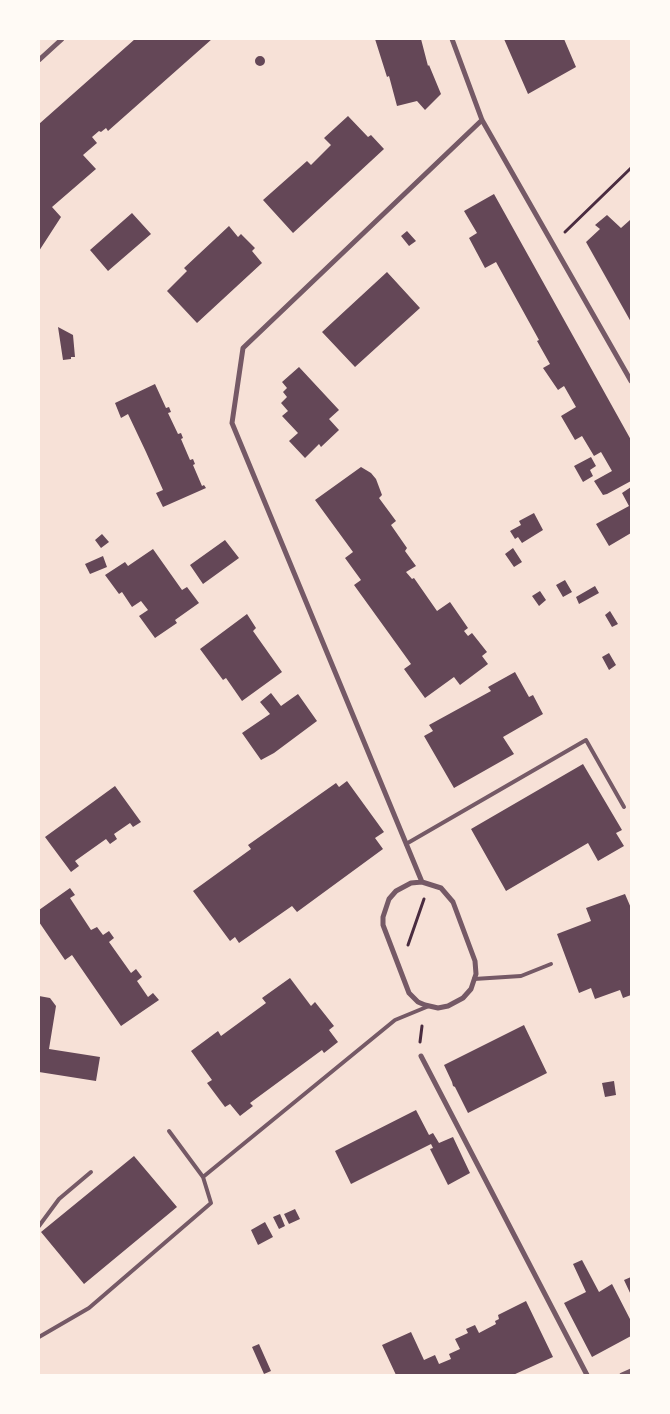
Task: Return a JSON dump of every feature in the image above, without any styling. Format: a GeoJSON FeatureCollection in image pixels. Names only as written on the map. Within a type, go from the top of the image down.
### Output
{"type":"FeatureCollection","features":[{"type":"Feature","properties":{"kind":"street"},"geometry":{"type":"LineString","coordinates":[[39,60],[62,39]]}},
{"type":"Feature","properties":{"kind":"street"},"geometry":{"type":"LineString","coordinates":[[452,39],[482,120],[554,242],[631,381]]}},
{"type":"Feature","properties":{"kind":"street"},"geometry":{"type":"LineString","coordinates":[[422,882],[232,423],[243,348],[482,120]]}},
{"type":"Feature","properties":{"kind":"street"},"geometry":{"type":"LineString","coordinates":[[422,882],[429,885],[441,888],[453,902],[475,961],[474,979],[471,989],[463,998],[448,1006],[438,1008],[418,1002],[409,993],[383,925],[383,918],[389,899],[396,891],[412,883],[422,882]]}},
{"type":"Feature","properties":{"kind":"street"},"geometry":{"type":"LineString","coordinates":[[421,1056],[586,1375]]}},
{"type":"Feature","properties":{"kind":"street"},"geometry":{"type":"LineString","coordinates":[[622,1375],[631,1371]]}},
{"type":"Feature","properties":{"kind":"lane"},"geometry":{"type":"LineString","coordinates":[[406,844],[586,740],[624,807]]}},
{"type":"Feature","properties":{"kind":"lane"},"geometry":{"type":"LineString","coordinates":[[474,979],[521,976],[551,964]]}},
{"type":"Feature","properties":{"kind":"lane"},"geometry":{"type":"LineString","coordinates":[[203,1177],[395,1020],[429,1006]]}},
{"type":"Feature","properties":{"kind":"lane"},"geometry":{"type":"LineString","coordinates":[[39,1337],[89,1308],[211,1203],[203,1177],[169,1131]]}},
{"type":"Feature","properties":{"kind":"lane"},"geometry":{"type":"LineString","coordinates":[[39,1226],[59,1199],[91,1172]]}},
{"type":"Feature","properties":{"kind":"path"},"geometry":{"type":"LineString","coordinates":[[554,242],[631,168]]}},
{"type":"Feature","properties":{"kind":"path"},"geometry":{"type":"LineString","coordinates":[[400,969],[429,885]]}},
{"type":"Feature","properties":{"kind":"path"},"geometry":{"type":"LineString","coordinates":[[421,1056],[421,1030],[429,1006]]}},
{"type":"Feature","properties":{"kind":"building"},"geometry":{"type":"Polygon","coordinates":[[[135,39],[212,39],[108,131],[106,128],[92,137],[97,143],[83,155],[96,169],[52,207],[61,217],[39,251],[39,124],[135,39]]]}},
{"type":"Feature","properties":{"kind":"building"},"geometry":{"type":"Polygon","coordinates":[[[375,39],[421,39],[428,66],[441,94],[425,110],[417,101],[397,106],[389,76],[387,77],[375,39]]]}},
{"type":"Feature","properties":{"kind":"building"},"geometry":{"type":"Polygon","coordinates":[[[504,39],[564,39],[576,67],[528,94],[504,39]]]}},
{"type":"Feature","properties":{"kind":"building"},"geometry":{"type":"Polygon","coordinates":[[[258,56],[262,56],[265,61],[264,65],[258,66],[255,63],[255,59],[258,56]]]}},
{"type":"Feature","properties":{"kind":"building"},"geometry":{"type":"Polygon","coordinates":[[[348,116],[368,137],[371,135],[384,149],[293,233],[263,200],[307,161],[311,165],[331,145],[324,138],[348,116]]]}},
{"type":"Feature","properties":{"kind":"building"},"geometry":{"type":"Polygon","coordinates":[[[494,194],[631,440],[631,481],[607,494],[603,495],[594,481],[612,471],[601,452],[594,456],[582,436],[575,440],[561,416],[576,407],[564,386],[558,390],[543,368],[550,364],[537,341],[539,340],[496,262],[485,268],[469,238],[477,233],[464,211],[494,194]]]}},
{"type":"Feature","properties":{"kind":"building"},"geometry":{"type":"Polygon","coordinates":[[[132,213],[151,234],[108,271],[90,250],[132,213]]]}},
{"type":"Feature","properties":{"kind":"building"},"geometry":{"type":"Polygon","coordinates":[[[607,215],[621,228],[631,221],[631,322],[586,242],[600,229],[595,225],[607,215]]]}},
{"type":"Feature","properties":{"kind":"building"},"geometry":{"type":"Polygon","coordinates":[[[229,226],[238,237],[241,234],[255,248],[252,251],[262,263],[197,323],[167,291],[187,271],[184,268],[229,226]]]}},
{"type":"Feature","properties":{"kind":"building"},"geometry":{"type":"Polygon","coordinates":[[[407,231],[416,241],[409,246],[401,236],[407,231]]]}},
{"type":"Feature","properties":{"kind":"building"},"geometry":{"type":"Polygon","coordinates":[[[387,272],[420,308],[355,367],[322,332],[387,272]]]}},
{"type":"Feature","properties":{"kind":"building"},"geometry":{"type":"Polygon","coordinates":[[[58,327],[73,335],[75,357],[71,357],[71,359],[63,360],[58,327]]]}},
{"type":"Feature","properties":{"kind":"building"},"geometry":{"type":"Polygon","coordinates":[[[299,367],[339,410],[329,419],[339,430],[321,447],[319,444],[305,458],[289,441],[298,433],[282,416],[288,411],[281,403],[287,397],[283,392],[287,388],[282,382],[299,367]]]}},
{"type":"Feature","properties":{"kind":"building"},"geometry":{"type":"Polygon","coordinates":[[[155,384],[166,408],[169,407],[171,412],[168,413],[178,434],[181,433],[183,438],[181,439],[190,460],[193,459],[195,464],[193,465],[202,486],[204,485],[206,488],[163,507],[156,493],[163,490],[146,452],[128,414],[121,418],[115,403],[155,384]]]}},
{"type":"Feature","properties":{"kind":"building"},"geometry":{"type":"Polygon","coordinates":[[[591,457],[596,466],[590,470],[593,476],[583,482],[574,466],[591,457]]]}},
{"type":"Feature","properties":{"kind":"building"},"geometry":{"type":"Polygon","coordinates":[[[361,467],[371,473],[376,479],[382,495],[379,498],[396,521],[391,525],[407,548],[405,551],[416,566],[406,572],[412,579],[414,578],[437,611],[450,602],[468,628],[464,631],[468,636],[472,633],[487,652],[482,656],[488,664],[460,685],[454,677],[425,698],[404,669],[411,664],[354,585],[361,580],[345,558],[353,552],[315,500],[361,467]]]}},
{"type":"Feature","properties":{"kind":"building"},"geometry":{"type":"Polygon","coordinates":[[[631,487],[631,533],[609,546],[596,524],[629,506],[622,493],[631,487]]]}},
{"type":"Feature","properties":{"kind":"building"},"geometry":{"type":"Polygon","coordinates":[[[534,513],[543,530],[522,543],[518,537],[515,539],[510,531],[521,525],[519,521],[534,513]]]}},
{"type":"Feature","properties":{"kind":"building"},"geometry":{"type":"Polygon","coordinates":[[[102,534],[109,542],[101,548],[95,540],[102,534]]]}},
{"type":"Feature","properties":{"kind":"building"},"geometry":{"type":"Polygon","coordinates":[[[225,540],[239,558],[203,584],[190,565],[225,540]]]}},
{"type":"Feature","properties":{"kind":"building"},"geometry":{"type":"Polygon","coordinates":[[[513,548],[522,562],[514,567],[505,554],[513,548]]]}},
{"type":"Feature","properties":{"kind":"building"},"geometry":{"type":"Polygon","coordinates":[[[153,549],[182,590],[187,587],[199,603],[175,620],[177,623],[155,638],[139,616],[148,610],[141,601],[132,607],[122,592],[119,594],[105,575],[125,562],[128,566],[153,549]]]}},
{"type":"Feature","properties":{"kind":"building"},"geometry":{"type":"Polygon","coordinates":[[[103,556],[107,567],[90,574],[85,564],[103,556]]]}},
{"type":"Feature","properties":{"kind":"building"},"geometry":{"type":"Polygon","coordinates":[[[565,580],[572,592],[563,597],[556,585],[565,580]]]}},
{"type":"Feature","properties":{"kind":"building"},"geometry":{"type":"Polygon","coordinates":[[[595,586],[599,593],[579,604],[576,597],[595,586]]]}},
{"type":"Feature","properties":{"kind":"building"},"geometry":{"type":"Polygon","coordinates":[[[540,591],[546,600],[539,606],[532,596],[540,591]]]}},
{"type":"Feature","properties":{"kind":"building"},"geometry":{"type":"Polygon","coordinates":[[[610,611],[618,624],[612,627],[605,615],[610,611]]]}},
{"type":"Feature","properties":{"kind":"building"},"geometry":{"type":"Polygon","coordinates":[[[247,614],[256,628],[253,631],[282,672],[242,701],[226,678],[223,680],[200,649],[247,614]]]}},
{"type":"Feature","properties":{"kind":"building"},"geometry":{"type":"Polygon","coordinates":[[[609,653],[616,665],[609,670],[602,657],[609,653]]]}},
{"type":"Feature","properties":{"kind":"building"},"geometry":{"type":"Polygon","coordinates":[[[515,672],[529,697],[533,695],[543,714],[503,737],[514,754],[454,788],[424,736],[433,731],[429,725],[491,691],[488,687],[515,672]]]}},
{"type":"Feature","properties":{"kind":"building"},"geometry":{"type":"Polygon","coordinates":[[[271,693],[281,706],[298,694],[317,721],[274,753],[261,760],[242,733],[270,714],[260,702],[271,693]]]}},
{"type":"Feature","properties":{"kind":"building"},"geometry":{"type":"Polygon","coordinates":[[[583,764],[622,830],[616,833],[624,846],[598,861],[588,843],[506,891],[471,829],[583,764]]]}},
{"type":"Feature","properties":{"kind":"building"},"geometry":{"type":"Polygon","coordinates":[[[347,781],[384,832],[375,838],[383,849],[297,912],[292,906],[239,943],[235,937],[230,941],[193,891],[251,849],[248,845],[336,783],[339,787],[347,781]]]}},
{"type":"Feature","properties":{"kind":"building"},"geometry":{"type":"Polygon","coordinates":[[[115,786],[141,822],[133,827],[130,823],[114,834],[117,839],[110,844],[106,839],[75,861],[79,866],[71,872],[45,837],[115,786]]]}},
{"type":"Feature","properties":{"kind":"building"},"geometry":{"type":"Polygon","coordinates":[[[70,888],[75,895],[70,898],[91,930],[97,927],[103,935],[109,931],[114,938],[109,942],[131,973],[136,969],[142,977],[137,981],[148,997],[153,993],[159,1000],[121,1026],[72,955],[65,960],[39,922],[39,910],[70,888]]]}},
{"type":"Feature","properties":{"kind":"building"},"geometry":{"type":"Polygon","coordinates":[[[625,894],[631,908],[631,995],[623,998],[620,990],[595,999],[591,988],[579,993],[557,934],[591,921],[586,908],[625,894]]]}},
{"type":"Feature","properties":{"kind":"building"},"geometry":{"type":"Polygon","coordinates":[[[290,978],[311,1006],[315,1002],[334,1026],[329,1030],[338,1042],[324,1053],[322,1050],[250,1103],[253,1106],[240,1116],[230,1104],[225,1107],[207,1083],[212,1080],[191,1051],[218,1031],[221,1036],[266,1003],[262,998],[290,978]]]}},
{"type":"Feature","properties":{"kind":"building"},"geometry":{"type":"Polygon","coordinates":[[[39,996],[50,998],[56,1006],[49,1049],[100,1057],[96,1081],[39,1072],[39,996]]]}},
{"type":"Feature","properties":{"kind":"building"},"geometry":{"type":"Polygon","coordinates":[[[524,1025],[547,1073],[468,1113],[444,1065],[524,1025]]]}},
{"type":"Feature","properties":{"kind":"building"},"geometry":{"type":"Polygon","coordinates":[[[614,1081],[616,1095],[605,1097],[602,1083],[614,1081]]]}},
{"type":"Feature","properties":{"kind":"building"},"geometry":{"type":"Polygon","coordinates":[[[416,1110],[429,1135],[433,1133],[439,1143],[453,1137],[470,1173],[448,1185],[430,1149],[433,1148],[431,1144],[351,1184],[335,1151],[416,1110]]]}},
{"type":"Feature","properties":{"kind":"building"},"geometry":{"type":"Polygon","coordinates":[[[134,1156],[177,1207],[84,1284],[41,1232],[134,1156]]]}},
{"type":"Feature","properties":{"kind":"building"},"geometry":{"type":"Polygon","coordinates":[[[295,1209],[300,1219],[289,1224],[284,1214],[295,1209]]]}},
{"type":"Feature","properties":{"kind":"building"},"geometry":{"type":"Polygon","coordinates":[[[280,1214],[285,1226],[279,1229],[273,1217],[280,1214]]]}},
{"type":"Feature","properties":{"kind":"building"},"geometry":{"type":"Polygon","coordinates":[[[265,1222],[273,1237],[258,1245],[251,1230],[265,1222]]]}},
{"type":"Feature","properties":{"kind":"building"},"geometry":{"type":"Polygon","coordinates":[[[582,1260],[599,1292],[612,1284],[631,1321],[631,1336],[592,1357],[564,1303],[586,1292],[573,1264],[582,1260]]]}},
{"type":"Feature","properties":{"kind":"building"},"geometry":{"type":"Polygon","coordinates":[[[631,1277],[631,1295],[624,1280],[631,1277]]]}},
{"type":"Feature","properties":{"kind":"building"},"geometry":{"type":"Polygon","coordinates":[[[526,1301],[553,1357],[513,1375],[396,1375],[382,1345],[411,1332],[424,1360],[435,1355],[439,1364],[451,1359],[449,1354],[460,1349],[455,1339],[468,1333],[466,1329],[475,1325],[479,1333],[496,1324],[495,1321],[499,1319],[498,1315],[526,1301]]]}},
{"type":"Feature","properties":{"kind":"building"},"geometry":{"type":"Polygon","coordinates":[[[259,1344],[271,1371],[264,1374],[252,1347],[259,1344]]]}}]}
